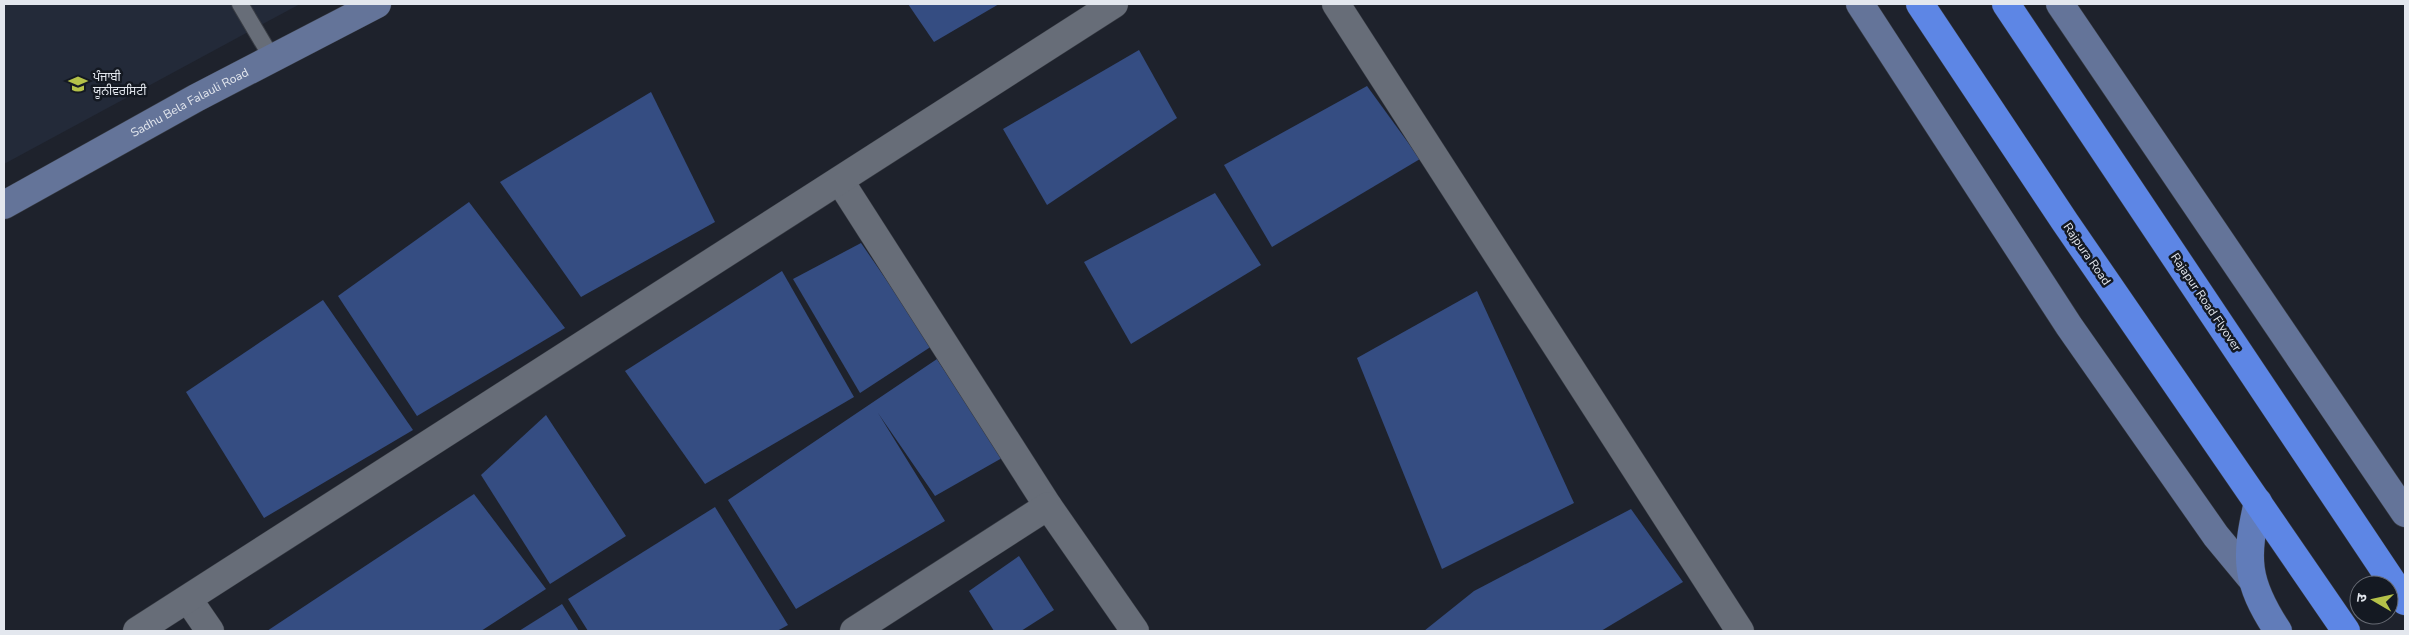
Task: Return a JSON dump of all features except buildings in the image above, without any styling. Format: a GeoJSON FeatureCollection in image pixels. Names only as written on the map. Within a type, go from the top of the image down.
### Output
{"type":"FeatureCollection","features":[{"type":"Feature","properties":{"kind":"highway","name":"Rajpura Road"},"geometry":{"type":"LineString","coordinates":[[1920,4],[2065,222],[2258,502]]}},
{"type":"Feature","properties":{"kind":"highway","name":"Rajapur Road Flyover"},"geometry":{"type":"LineString","coordinates":[[2006,4],[2405,601]]}},
{"type":"Feature","properties":{"kind":"highway"},"geometry":{"type":"LineString","coordinates":[[2258,502],[2346,631]]}},
{"type":"Feature","properties":{"kind":"main road"},"geometry":{"type":"LineString","coordinates":[[2258,502],[2249,541],[2250,577],[2265,612],[2278,631]]}},
{"type":"Feature","properties":{"kind":"street","name":"Sadhu Bela Falauli Road"},"geometry":{"type":"LineString","coordinates":[[4,205],[272,58],[377,4]]}},
{"type":"Feature","properties":{"kind":"street"},"geometry":{"type":"LineString","coordinates":[[138,631],[1114,4]]}},
{"type":"Feature","properties":{"kind":"street"},"geometry":{"type":"LineString","coordinates":[[1336,4],[1740,631]]}},
{"type":"Feature","properties":{"kind":"street"},"geometry":{"type":"LineString","coordinates":[[1860,4],[2069,326],[2216,536],[2250,577]]}},
{"type":"Feature","properties":{"kind":"street"},"geometry":{"type":"LineString","coordinates":[[2060,4],[2405,513]]}},
{"type":"Feature","properties":{"kind":"street"},"geometry":{"type":"LineString","coordinates":[[840,181],[1048,506],[1135,631]]}},
{"type":"Feature","properties":{"kind":"street"},"geometry":{"type":"LineString","coordinates":[[854,631],[1048,506]]}},
{"type":"Feature","properties":{"kind":"street"},"geometry":{"type":"LineString","coordinates":[[188,599],[210,631]]}},
{"type":"Feature","properties":{"kind":"lane"},"geometry":{"type":"LineString","coordinates":[[240,4],[272,58]]}},
{"type":"Feature","properties":{"kind":"shaded area","name":"ਪੰਜਾਬੀ ਯੂਨੀਵਰਸਿਟੀ"},"geometry":{"type":"Polygon","coordinates":[[[4,4],[300,4],[4,164],[4,4]]]}},
{"type":"Feature","properties":{"kind":"place","name":"ਪੰਜਾਬੀ ਯੂਨੀਵਰਸਿਟੀ"},"geometry":{"type":"Point","coordinates":[78,84]}}]}
